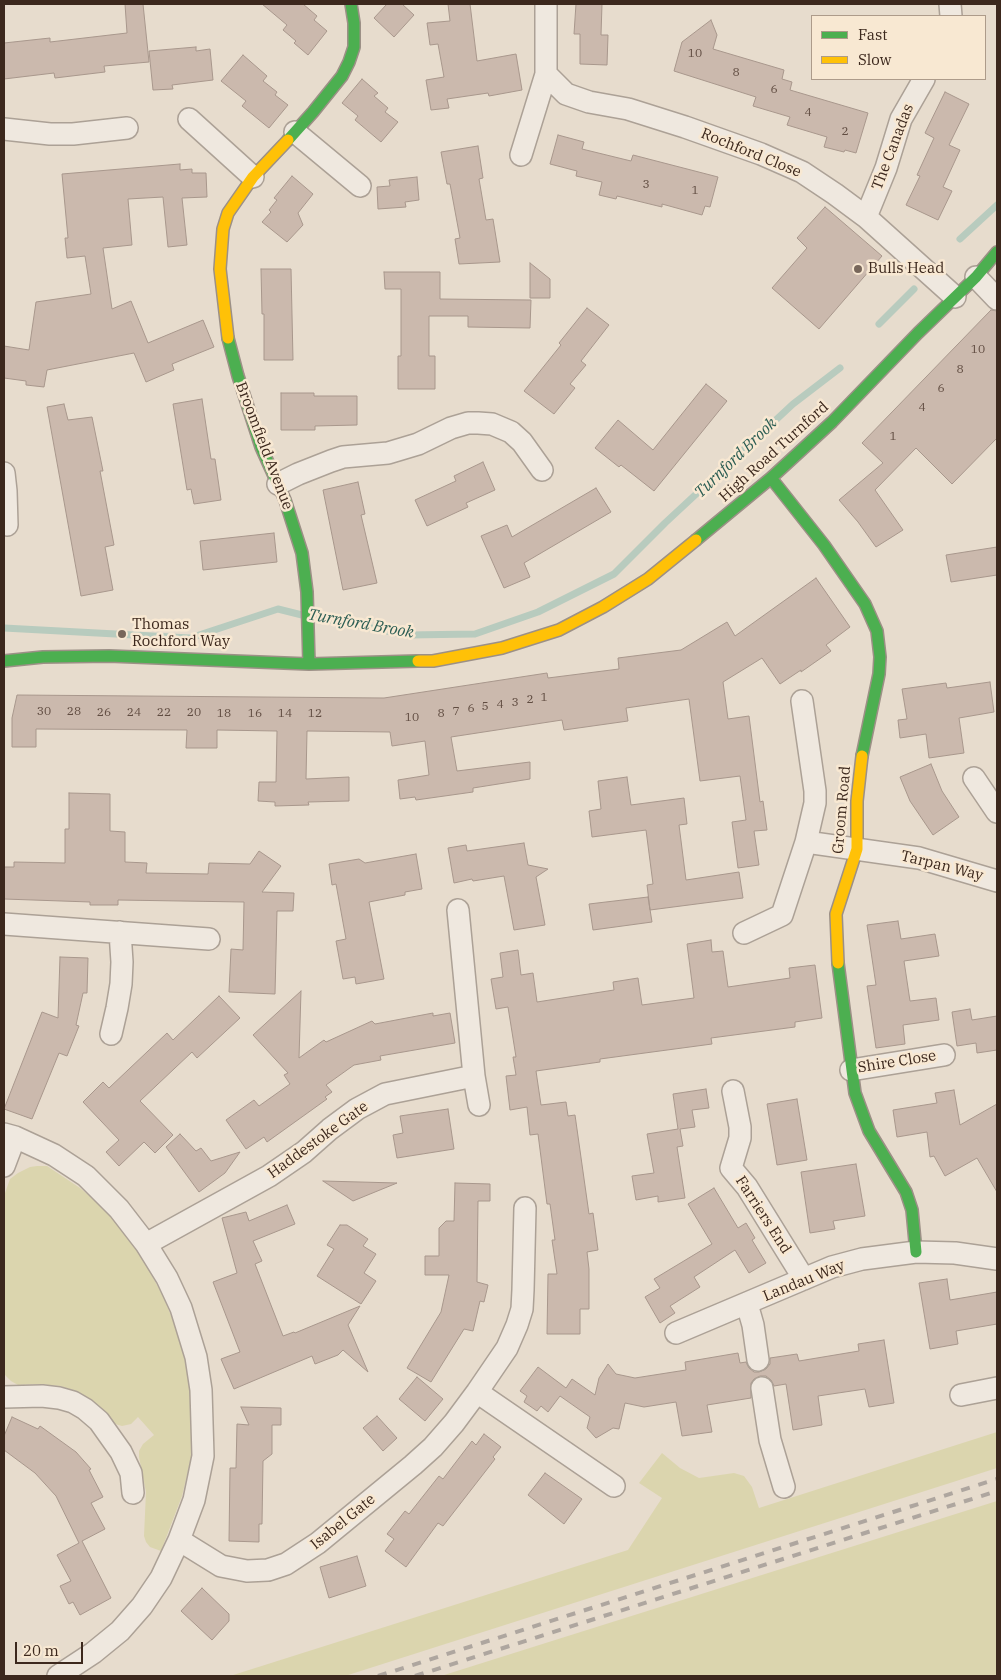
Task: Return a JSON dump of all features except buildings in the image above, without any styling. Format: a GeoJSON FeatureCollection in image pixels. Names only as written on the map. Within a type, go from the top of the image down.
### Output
{"type":"FeatureCollection","features":[{"type":"Feature","properties":{"kind":"street","name":"Broomfield Avenue"},"geometry":{"type":"LineString","coordinates":[[309,664],[306,592],[302,553],[285,500],[261,446],[238,376],[229,342],[220,269],[223,229],[228,213],[253,177],[295,132],[342,76],[349,62],[354,47],[354,23],[351,4]]}},
{"type":"Feature","properties":{"kind":"street"},"geometry":{"type":"LineString","coordinates":[[521,155],[546,74],[546,4]]}},
{"type":"Feature","properties":{"kind":"street","name":"Rochford Close"},"geometry":{"type":"LineString","coordinates":[[546,74],[566,94],[589,102],[628,109],[676,124],[761,154],[802,172],[866,217],[955,297]]}},
{"type":"Feature","properties":{"kind":"street","name":"The Canadas"},"geometry":{"type":"LineString","coordinates":[[866,217],[886,168],[902,120],[923,80]]}},
{"type":"Feature","properties":{"kind":"street"},"geometry":{"type":"LineString","coordinates":[[189,119],[253,177]]}},
{"type":"Feature","properties":{"kind":"street"},"geometry":{"type":"LineString","coordinates":[[4,129],[50,134],[73,134],[127,128]]}},
{"type":"Feature","properties":{"kind":"street"},"geometry":{"type":"LineString","coordinates":[[295,132],[360,186]]}},
{"type":"Feature","properties":{"kind":"street","name":"High Road Turnford"},"geometry":{"type":"LineString","coordinates":[[4,661],[43,656],[109,656],[309,664],[433,661],[502,648],[559,630],[603,607],[648,579],[771,478],[832,422],[976,277],[997,252]]}},
{"type":"Feature","properties":{"kind":"street"},"geometry":{"type":"LineString","coordinates":[[976,277],[997,299]]}},
{"type":"Feature","properties":{"kind":"street"},"geometry":{"type":"LineString","coordinates":[[278,484],[298,474],[343,457],[388,453],[418,444],[451,428],[468,423],[492,424],[511,432],[522,442],[542,470]]}},
{"type":"Feature","properties":{"kind":"street"},"geometry":{"type":"LineString","coordinates":[[4,473],[7,525]]}},
{"type":"Feature","properties":{"kind":"street","name":"Groom Road"},"geometry":{"type":"LineString","coordinates":[[771,478],[824,545],[865,604],[877,631],[880,657],[879,674],[861,763],[857,801],[856,849],[836,914],[839,980],[850,1070],[855,1093],[869,1131],[906,1192],[912,1210],[916,1252]]}},
{"type":"Feature","properties":{"kind":"street"},"geometry":{"type":"LineString","coordinates":[[744,934],[782,915],[806,842],[815,803],[815,791],[802,701]]}},
{"type":"Feature","properties":{"kind":"street"},"geometry":{"type":"LineString","coordinates":[[974,778],[997,812]]}},
{"type":"Feature","properties":{"kind":"street","name":"Tarpan Way"},"geometry":{"type":"LineString","coordinates":[[806,842],[919,858],[997,881]]}},
{"type":"Feature","properties":{"kind":"street"},"geometry":{"type":"LineString","coordinates":[[458,910],[474,1076],[479,1105]]}},
{"type":"Feature","properties":{"kind":"street"},"geometry":{"type":"LineString","coordinates":[[4,924],[209,939]]}},
{"type":"Feature","properties":{"kind":"street"},"geometry":{"type":"LineString","coordinates":[[111,1034],[121,984],[120,932]]}},
{"type":"Feature","properties":{"kind":"street","name":"Shire Close"},"geometry":{"type":"LineString","coordinates":[[850,1070],[944,1055]]}},
{"type":"Feature","properties":{"kind":"street","name":"Haddestoke Gate"},"geometry":{"type":"LineString","coordinates":[[146,1244],[269,1176],[304,1152],[344,1119],[385,1094],[474,1076]]}},
{"type":"Feature","properties":{"kind":"street","name":"Farriers End"},"geometry":{"type":"LineString","coordinates":[[733,1091],[740,1127],[740,1138],[731,1168],[747,1187],[804,1279]]}},
{"type":"Feature","properties":{"kind":"street"},"geometry":{"type":"LineString","coordinates":[[4,1166],[9,1136],[54,1155],[86,1176],[120,1209],[146,1244],[167,1278],[181,1308],[196,1357],[201,1390],[203,1456],[194,1500],[179,1540],[161,1578],[142,1606],[120,1631],[93,1653],[58,1676]]}},
{"type":"Feature","properties":{"kind":"street","name":"Isabel Gate"},"geometry":{"type":"LineString","coordinates":[[179,1540],[221,1566],[248,1571],[268,1570],[286,1564],[307,1552],[413,1466],[433,1447],[454,1423],[506,1348],[522,1309],[525,1208]]}},
{"type":"Feature","properties":{"kind":"street","name":"Landau Way"},"geometry":{"type":"LineString","coordinates":[[676,1333],[832,1267],[862,1260],[916,1252],[955,1253],[997,1259]]}},
{"type":"Feature","properties":{"kind":"street"},"geometry":{"type":"LineString","coordinates":[[747,1304],[753,1325],[758,1360]]}},
{"type":"Feature","properties":{"kind":"street"},"geometry":{"type":"LineString","coordinates":[[762,1388],[770,1440],[784,1487]]}},
{"type":"Feature","properties":{"kind":"street"},"geometry":{"type":"LineString","coordinates":[[961,1395],[997,1388]]}},
{"type":"Feature","properties":{"kind":"street"},"geometry":{"type":"LineString","coordinates":[[476,1392],[614,1486]]}},
{"type":"Feature","properties":{"kind":"street"},"geometry":{"type":"LineString","coordinates":[[4,1397],[42,1396],[59,1398],[73,1402],[85,1409],[99,1421],[121,1452],[131,1474],[133,1493]]}},
{"type":"Feature","properties":{"kind":"shaded area"},"geometry":{"type":"Polygon","coordinates":[[[47,1166],[80,1188],[105,1209],[126,1233],[163,1296],[179,1335],[186,1361],[192,1401],[193,1431],[191,1458],[182,1496],[161,1551],[150,1547],[144,1536],[146,1492],[139,1457],[139,1451],[143,1444],[154,1435],[138,1417],[131,1424],[122,1426],[115,1424],[88,1399],[76,1391],[60,1386],[18,1385],[5,1375],[4,1196],[10,1179],[30,1167],[47,1166]]]}},
{"type":"Feature","properties":{"kind":"shaded area"},"geometry":{"type":"Polygon","coordinates":[[[997,1432],[997,1468],[345,1676],[230,1676],[628,1550],[662,1498],[639,1483],[662,1453],[680,1468],[699,1478],[734,1473],[744,1476],[752,1487],[759,1508],[997,1432]]]}},
{"type":"Feature","properties":{"kind":"shaded area"},"geometry":{"type":"Polygon","coordinates":[[[997,1501],[997,1676],[441,1676],[552,1641],[997,1501]]]}},
{"type":"Feature","properties":{"kind":"waterway","name":"Turnford Brook"},"geometry":{"type":"LineString","coordinates":[[960,239],[997,205]]}},
{"type":"Feature","properties":{"kind":"waterway","name":"Turnford Brook"},"geometry":{"type":"LineString","coordinates":[[879,324],[914,289]]}},
{"type":"Feature","properties":{"kind":"waterway","name":"Turnford Brook"},"geometry":{"type":"LineString","coordinates":[[313,617],[408,635],[475,634],[538,612],[614,574],[665,523],[793,404],[840,368]]}},
{"type":"Feature","properties":{"kind":"waterway","name":"Turnford Brook"},"geometry":{"type":"LineString","coordinates":[[4,628],[190,638],[278,609],[302,615]]}},
{"type":"Feature","properties":{"kind":"railway"},"geometry":{"type":"LineString","coordinates":[[378,1676],[997,1479]]}},
{"type":"Feature","properties":{"kind":"railway"},"geometry":{"type":"LineString","coordinates":[[415,1676],[997,1491]]}},
{"type":"Feature","properties":{"kind":"traffic: fast"},"geometry":{"type":"LineString","coordinates":[[288,140],[342,76],[349,62],[354,47],[354,23],[351,4]]}},
{"type":"Feature","properties":{"kind":"traffic: fast"},"geometry":{"type":"LineString","coordinates":[[696,540],[771,478],[832,422],[918,333],[976,277],[997,252]]}},
{"type":"Feature","properties":{"kind":"traffic: fast"},"geometry":{"type":"LineString","coordinates":[[228,338],[261,447],[285,500],[302,553],[307,592],[309,664]]}},
{"type":"Feature","properties":{"kind":"traffic: fast"},"geometry":{"type":"LineString","coordinates":[[771,478],[824,545],[865,604],[877,631],[880,657],[879,674],[862,756]]}},
{"type":"Feature","properties":{"kind":"traffic: fast"},"geometry":{"type":"LineString","coordinates":[[4,661],[43,657],[109,656],[309,664],[418,661]]}},
{"type":"Feature","properties":{"kind":"traffic: fast"},"geometry":{"type":"LineString","coordinates":[[838,963],[855,1093],[869,1131],[906,1192],[912,1210],[916,1252]]}},
{"type":"Feature","properties":{"kind":"traffic: slow"},"geometry":{"type":"LineString","coordinates":[[228,338],[220,269],[223,229],[228,213],[253,177],[288,140]]}},
{"type":"Feature","properties":{"kind":"traffic: slow"},"geometry":{"type":"LineString","coordinates":[[418,661],[433,661],[502,648],[559,630],[603,607],[648,579],[696,540]]}},
{"type":"Feature","properties":{"kind":"traffic: slow"},"geometry":{"type":"LineString","coordinates":[[838,963],[836,914],[857,849],[857,801],[862,756]]}},
{"type":"Feature","properties":{"kind":"place","name":"Bulls Head"},"geometry":{"type":"Point","coordinates":[858,269]}},
{"type":"Feature","properties":{"kind":"place","name":"Thomas Rochford Way"},"geometry":{"type":"Point","coordinates":[122,634]}}]}
